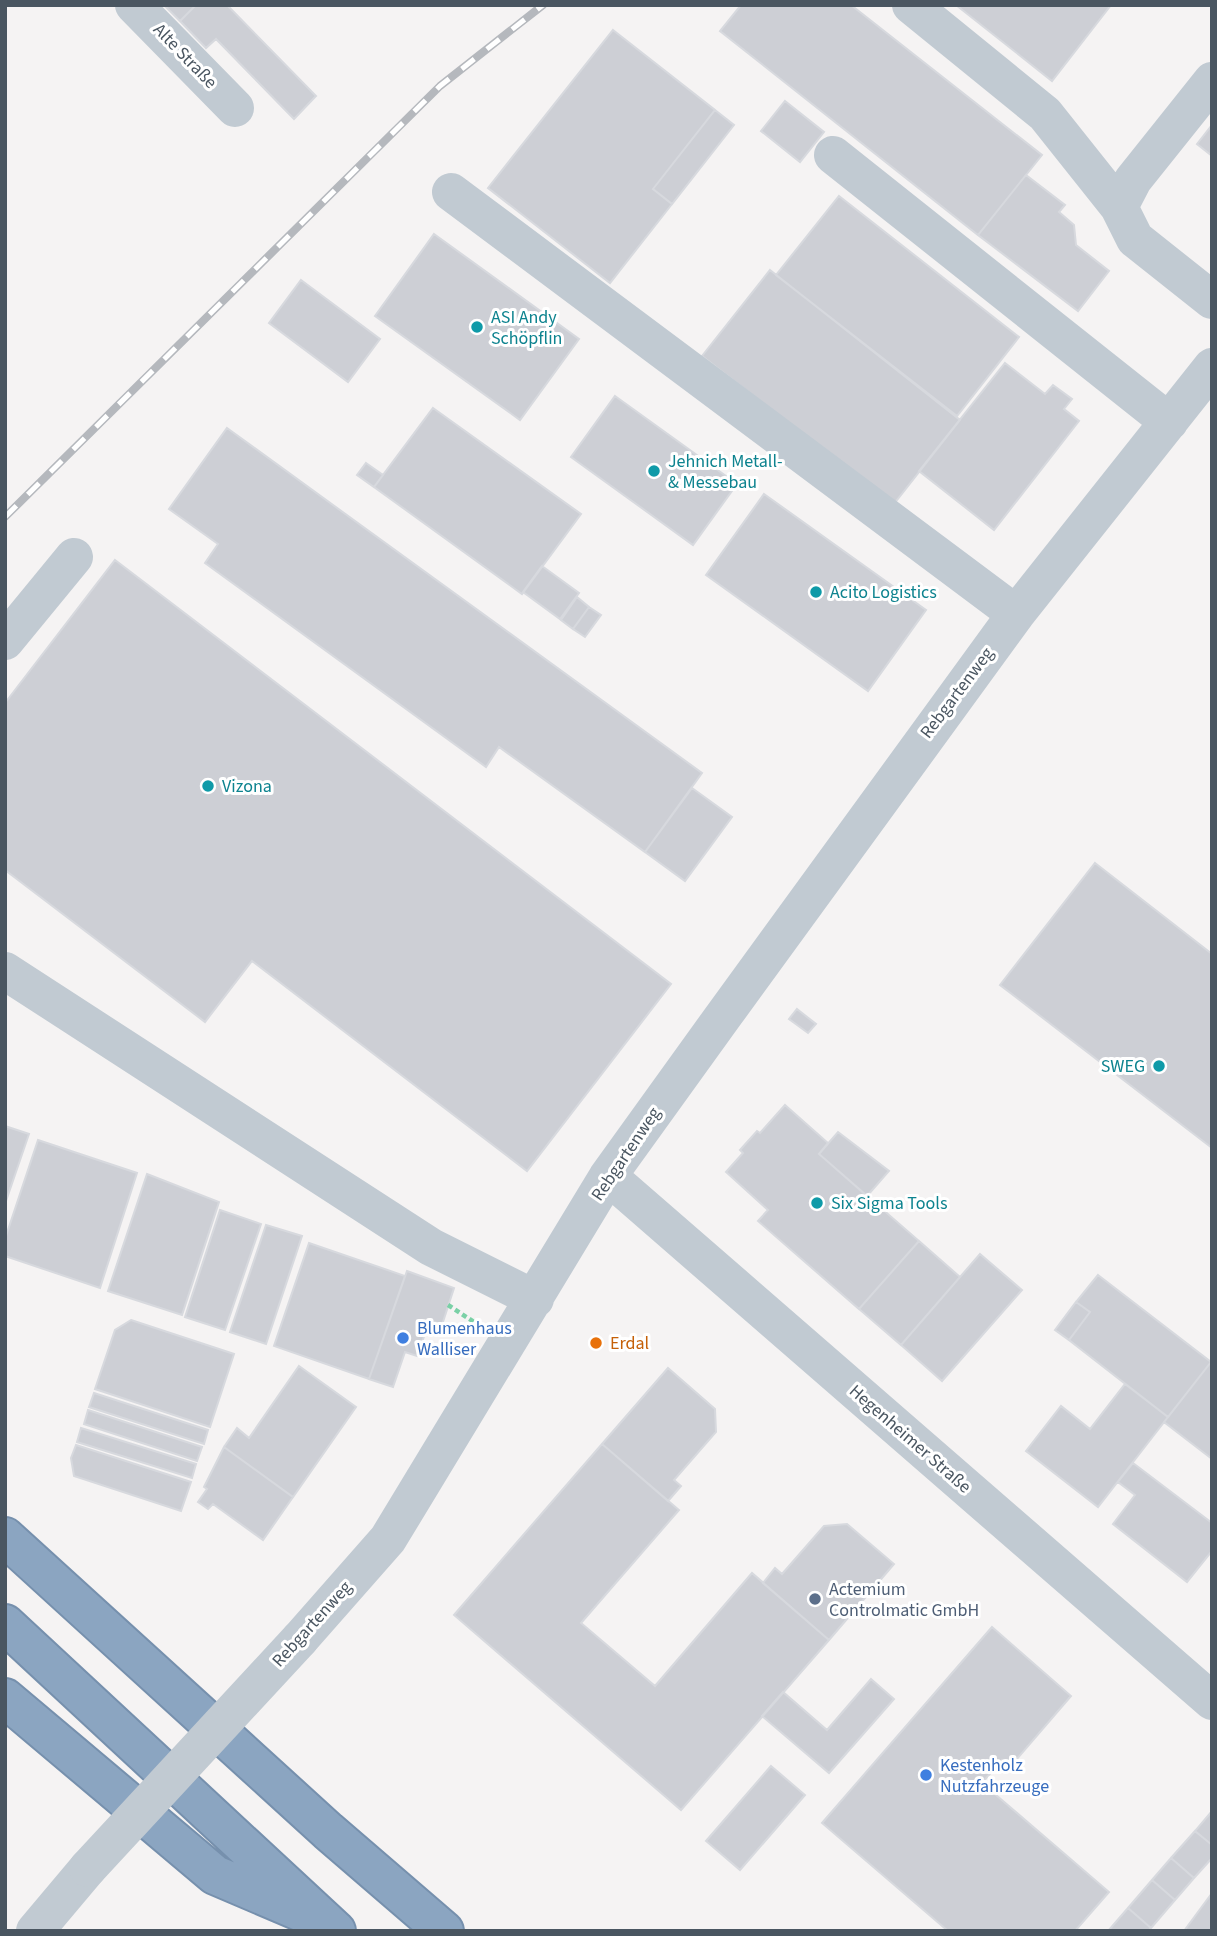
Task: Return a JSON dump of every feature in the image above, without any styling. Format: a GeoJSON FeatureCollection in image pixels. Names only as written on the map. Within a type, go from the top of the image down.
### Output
{"type":"FeatureCollection","features":[{"type":"Feature","properties":{"kind":"highway"},"geometry":{"type":"LineString","coordinates":[[5,1537],[328,1831],[444,1931]]}},
{"type":"Feature","properties":{"kind":"highway"},"geometry":{"type":"LineString","coordinates":[[5,1624],[332,1927]]}},
{"type":"Feature","properties":{"kind":"highway"},"geometry":{"type":"LineString","coordinates":[[5,1698],[215,1875],[332,1927]]}},
{"type":"Feature","properties":{"kind":"street","name":"Alte Straße"},"geometry":{"type":"LineString","coordinates":[[134,5],[235,108]]}},
{"type":"Feature","properties":{"kind":"street"},"geometry":{"type":"LineString","coordinates":[[911,5],[1045,114],[1119,207],[1135,239],[1212,300]]}},
{"type":"Feature","properties":{"kind":"street"},"geometry":{"type":"LineString","coordinates":[[1119,207],[1133,180],[1212,81]]}},
{"type":"Feature","properties":{"kind":"street"},"geometry":{"type":"LineString","coordinates":[[833,155],[1169,422]]}},
{"type":"Feature","properties":{"kind":"street"},"geometry":{"type":"LineString","coordinates":[[451,192],[1016,614]]}},
{"type":"Feature","properties":{"kind":"street","name":"Rebgartenweg"},"geometry":{"type":"LineString","coordinates":[[35,1931],[88,1868],[300,1639],[388,1539],[536,1299],[608,1176],[875,803],[1016,614],[1212,367]]}},
{"type":"Feature","properties":{"kind":"street"},"geometry":{"type":"LineString","coordinates":[[5,641],[74,557]]}},
{"type":"Feature","properties":{"kind":"street"},"geometry":{"type":"LineString","coordinates":[[5,971],[431,1247],[536,1299]]}},
{"type":"Feature","properties":{"kind":"street","name":"Hegenheimer Straße"},"geometry":{"type":"LineString","coordinates":[[608,1176],[1212,1701]]}},
{"type":"Feature","properties":{"kind":"building"},"geometry":{"type":"Polygon","coordinates":[[[164,5],[196,5],[180,21],[164,5]]]}},
{"type":"Feature","properties":{"kind":"building"},"geometry":{"type":"Polygon","coordinates":[[[196,5],[227,5],[316,96],[294,119],[216,39],[206,48],[180,21],[196,5]]]}},
{"type":"Feature","properties":{"kind":"building"},"geometry":{"type":"Polygon","coordinates":[[[741,5],[851,5],[1042,155],[978,235],[720,31],[741,5]]]}},
{"type":"Feature","properties":{"kind":"building"},"geometry":{"type":"Polygon","coordinates":[[[956,5],[1111,5],[1052,81],[956,5]]]}},
{"type":"Feature","properties":{"kind":"building"},"geometry":{"type":"Polygon","coordinates":[[[613,30],[715,110],[653,189],[672,204],[610,283],[488,188],[613,30]]]}},
{"type":"Feature","properties":{"kind":"building"},"geometry":{"type":"Polygon","coordinates":[[[785,101],[824,132],[800,162],[761,131],[785,101]]]}},
{"type":"Feature","properties":{"kind":"building"},"geometry":{"type":"Polygon","coordinates":[[[715,110],[734,125],[672,204],[653,189],[715,110]]]}},
{"type":"Feature","properties":{"kind":"building"},"geometry":{"type":"Polygon","coordinates":[[[1212,125],[1212,156],[1197,144],[1212,125]]]}},
{"type":"Feature","properties":{"kind":"building"},"geometry":{"type":"Polygon","coordinates":[[[1026,175],[1065,205],[1059,212],[1074,225],[1076,245],[1109,271],[1078,311],[978,235],[1026,175]]]}},
{"type":"Feature","properties":{"kind":"building"},"geometry":{"type":"Polygon","coordinates":[[[839,196],[1019,337],[957,416],[776,275],[839,196]]]}},
{"type":"Feature","properties":{"kind":"building","name":"ASI Andy Schöpflin"},"geometry":{"type":"Polygon","coordinates":[[[434,234],[579,339],[520,420],[375,316],[434,234]]]}},
{"type":"Feature","properties":{"kind":"building"},"geometry":{"type":"Polygon","coordinates":[[[770,270],[960,420],[893,505],[702,356],[770,270]]]}},
{"type":"Feature","properties":{"kind":"building"},"geometry":{"type":"Polygon","coordinates":[[[301,280],[380,339],[348,382],[269,323],[301,280]]]}},
{"type":"Feature","properties":{"kind":"building"},"geometry":{"type":"Polygon","coordinates":[[[1005,363],[1045,394],[1053,385],[1072,399],[1064,409],[1079,421],[994,530],[919,471],[1005,363]]]}},
{"type":"Feature","properties":{"kind":"building","name":"Jehnich Metall- & Messebau"},"geometry":{"type":"Polygon","coordinates":[[[615,396],[737,484],[693,545],[571,457],[615,396]]]}},
{"type":"Feature","properties":{"kind":"building"},"geometry":{"type":"Polygon","coordinates":[[[433,408],[581,514],[522,594],[374,487],[433,408]]]}},
{"type":"Feature","properties":{"kind":"building"},"geometry":{"type":"Polygon","coordinates":[[[227,428],[702,773],[645,852],[499,747],[486,767],[205,563],[218,544],[169,509],[227,428]]]}},
{"type":"Feature","properties":{"kind":"building"},"geometry":{"type":"Polygon","coordinates":[[[366,463],[383,475],[374,487],[357,475],[366,463]]]}},
{"type":"Feature","properties":{"kind":"building","name":"Acito Logistics"},"geometry":{"type":"Polygon","coordinates":[[[764,494],[926,610],[868,691],[706,575],[764,494]]]}},
{"type":"Feature","properties":{"kind":"building","name":"Vizona"},"geometry":{"type":"Polygon","coordinates":[[[115,560],[671,984],[527,1171],[252,961],[205,1022],[5,870],[5,703],[115,560]]]}},
{"type":"Feature","properties":{"kind":"building"},"geometry":{"type":"Polygon","coordinates":[[[542,566],[579,593],[560,619],[523,592],[542,566]]]}},
{"type":"Feature","properties":{"kind":"building"},"geometry":{"type":"Polygon","coordinates":[[[577,597],[589,607],[573,629],[561,620],[577,597]]]}},
{"type":"Feature","properties":{"kind":"building"},"geometry":{"type":"Polygon","coordinates":[[[589,607],[601,615],[585,637],[573,629],[589,607]]]}},
{"type":"Feature","properties":{"kind":"building"},"geometry":{"type":"Polygon","coordinates":[[[692,788],[732,817],[685,881],[645,852],[692,788]]]}},
{"type":"Feature","properties":{"kind":"building","name":"SWEG"},"geometry":{"type":"Polygon","coordinates":[[[1095,863],[1212,954],[1212,1148],[1000,985],[1095,863]]]}},
{"type":"Feature","properties":{"kind":"building"},"geometry":{"type":"Polygon","coordinates":[[[797,1009],[816,1024],[808,1033],[789,1019],[797,1009]]]}},
{"type":"Feature","properties":{"kind":"building","name":"Six Sigma Tools"},"geometry":{"type":"Polygon","coordinates":[[[785,1105],[828,1143],[819,1154],[919,1241],[859,1309],[758,1221],[768,1210],[726,1172],[743,1153],[740,1150],[757,1131],[760,1133],[785,1105]]]}},
{"type":"Feature","properties":{"kind":"building"},"geometry":{"type":"Polygon","coordinates":[[[5,1126],[29,1134],[5,1204],[5,1126]]]}},
{"type":"Feature","properties":{"kind":"building"},"geometry":{"type":"Polygon","coordinates":[[[838,1132],[889,1171],[867,1196],[819,1154],[838,1132]]]}},
{"type":"Feature","properties":{"kind":"building"},"geometry":{"type":"Polygon","coordinates":[[[38,1140],[137,1173],[100,1288],[5,1256],[5,1239],[38,1140]]]}},
{"type":"Feature","properties":{"kind":"building"},"geometry":{"type":"Polygon","coordinates":[[[147,1174],[219,1202],[182,1315],[108,1291],[147,1174]]]}},
{"type":"Feature","properties":{"kind":"building"},"geometry":{"type":"Polygon","coordinates":[[[220,1210],[261,1224],[225,1330],[185,1317],[220,1210]]]}},
{"type":"Feature","properties":{"kind":"building"},"geometry":{"type":"Polygon","coordinates":[[[266,1225],[302,1236],[266,1344],[230,1332],[266,1225]]]}},
{"type":"Feature","properties":{"kind":"building"},"geometry":{"type":"Polygon","coordinates":[[[919,1241],[960,1277],[901,1345],[859,1309],[919,1241]]]}},
{"type":"Feature","properties":{"kind":"building"},"geometry":{"type":"Polygon","coordinates":[[[309,1243],[405,1276],[369,1379],[274,1346],[309,1243]]]}},
{"type":"Feature","properties":{"kind":"building"},"geometry":{"type":"Polygon","coordinates":[[[980,1254],[1022,1290],[942,1381],[901,1345],[980,1254]]]}},
{"type":"Feature","properties":{"kind":"building","name":"Blumenhaus Walliser"},"geometry":{"type":"Polygon","coordinates":[[[407,1271],[454,1288],[442,1325],[430,1320],[417,1356],[405,1352],[393,1387],[369,1379],[407,1271]]]}},
{"type":"Feature","properties":{"kind":"building"},"geometry":{"type":"Polygon","coordinates":[[[1098,1275],[1211,1362],[1168,1417],[1069,1340],[1090,1312],[1076,1302],[1098,1275]]]}},
{"type":"Feature","properties":{"kind":"building"},"geometry":{"type":"Polygon","coordinates":[[[1076,1302],[1090,1312],[1069,1340],[1055,1330],[1076,1302]]]}},
{"type":"Feature","properties":{"kind":"building"},"geometry":{"type":"Polygon","coordinates":[[[131,1320],[234,1354],[210,1427],[95,1389],[115,1330],[131,1320]]]}},
{"type":"Feature","properties":{"kind":"building"},"geometry":{"type":"Polygon","coordinates":[[[1212,1363],[1212,1459],[1164,1422],[1212,1363]]]}},
{"type":"Feature","properties":{"kind":"building"},"geometry":{"type":"Polygon","coordinates":[[[299,1366],[356,1407],[293,1497],[224,1447],[237,1428],[249,1438],[299,1366]]]}},
{"type":"Feature","properties":{"kind":"building"},"geometry":{"type":"Polygon","coordinates":[[[668,1368],[715,1409],[716,1432],[674,1480],[681,1486],[668,1501],[602,1444],[668,1368]]]}},
{"type":"Feature","properties":{"kind":"building"},"geometry":{"type":"Polygon","coordinates":[[[1125,1384],[1168,1417],[1098,1507],[1026,1451],[1061,1406],[1090,1429],[1125,1384]]]}},
{"type":"Feature","properties":{"kind":"building"},"geometry":{"type":"Polygon","coordinates":[[[94,1393],[208,1430],[204,1444],[89,1407],[94,1393]]]}},
{"type":"Feature","properties":{"kind":"building"},"geometry":{"type":"Polygon","coordinates":[[[88,1410],[202,1447],[197,1461],[84,1424],[88,1410]]]}},
{"type":"Feature","properties":{"kind":"building"},"geometry":{"type":"Polygon","coordinates":[[[81,1428],[196,1464],[192,1478],[77,1442],[81,1428]]]}},
{"type":"Feature","properties":{"kind":"building"},"geometry":{"type":"Polygon","coordinates":[[[602,1444],[679,1510],[581,1623],[655,1686],[752,1573],[829,1640],[681,1810],[454,1615],[602,1444]]]}},
{"type":"Feature","properties":{"kind":"building"},"geometry":{"type":"Polygon","coordinates":[[[76,1445],[191,1482],[181,1511],[74,1476],[71,1458],[76,1445]]]}},
{"type":"Feature","properties":{"kind":"building"},"geometry":{"type":"Polygon","coordinates":[[[224,1447],[293,1497],[263,1540],[213,1504],[208,1509],[198,1502],[207,1489],[204,1487],[224,1447]]]}},
{"type":"Feature","properties":{"kind":"building"},"geometry":{"type":"Polygon","coordinates":[[[1133,1463],[1212,1523],[1212,1551],[1187,1582],[1113,1524],[1135,1495],[1118,1482],[1133,1463]]]}},
{"type":"Feature","properties":{"kind":"building"},"geometry":{"type":"Polygon","coordinates":[[[847,1524],[894,1564],[829,1640],[763,1583],[775,1568],[782,1574],[824,1526],[847,1524]]]}},
{"type":"Feature","properties":{"kind":"building","name":"Kestenholz Nutzfahrzeuge"},"geometry":{"type":"Polygon","coordinates":[[[992,1627],[1071,1696],[1010,1767],[1002,1760],[982,1783],[1109,1892],[1075,1931],[948,1931],[822,1823],[992,1627]]]}},
{"type":"Feature","properties":{"kind":"building"},"geometry":{"type":"Polygon","coordinates":[[[871,1679],[894,1699],[829,1773],[762,1716],[783,1692],[827,1730],[871,1679]]]}},
{"type":"Feature","properties":{"kind":"building"},"geometry":{"type":"Polygon","coordinates":[[[771,1766],[805,1795],[740,1870],[706,1841],[771,1766]]]}},
{"type":"Feature","properties":{"kind":"building"},"geometry":{"type":"Polygon","coordinates":[[[1212,1811],[1212,1845],[1195,1831],[1212,1811]]]}},
{"type":"Feature","properties":{"kind":"building"},"geometry":{"type":"Polygon","coordinates":[[[1195,1831],[1212,1845],[1212,1858],[1194,1878],[1171,1858],[1195,1831]]]}},
{"type":"Feature","properties":{"kind":"building"},"geometry":{"type":"Polygon","coordinates":[[[1171,1858],[1194,1878],[1175,1900],[1152,1880],[1171,1858]]]}},
{"type":"Feature","properties":{"kind":"building"},"geometry":{"type":"Polygon","coordinates":[[[1152,1880],[1175,1900],[1151,1928],[1128,1908],[1152,1880]]]}},
{"type":"Feature","properties":{"kind":"building"},"geometry":{"type":"Polygon","coordinates":[[[1212,1893],[1212,1931],[1184,1931],[1212,1893]]]}},
{"type":"Feature","properties":{"kind":"building"},"geometry":{"type":"Polygon","coordinates":[[[1128,1908],[1151,1928],[1148,1931],[1108,1931],[1128,1908]]]}},
{"type":"Feature","properties":{"kind":"railway"},"geometry":{"type":"LineString","coordinates":[[5,517],[440,86],[543,5]]}},
{"type":"Feature","properties":{"kind":"place","name":"ASI Andy Schöpflin"},"geometry":{"type":"Point","coordinates":[477,327]}},
{"type":"Feature","properties":{"kind":"place","name":"Jehnich Metall- & Messebau"},"geometry":{"type":"Point","coordinates":[654,471]}},
{"type":"Feature","properties":{"kind":"place","name":"Acito Logistics"},"geometry":{"type":"Point","coordinates":[816,592]}},
{"type":"Feature","properties":{"kind":"place","name":"Vizona"},"geometry":{"type":"Point","coordinates":[208,786]}},
{"type":"Feature","properties":{"kind":"place","name":"SWEG"},"geometry":{"type":"Point","coordinates":[1159,1066]}},
{"type":"Feature","properties":{"kind":"place","name":"Six Sigma Tools"},"geometry":{"type":"Point","coordinates":[817,1203]}},
{"type":"Feature","properties":{"kind":"place","name":"Blumenhaus Walliser"},"geometry":{"type":"Point","coordinates":[403,1338]}},
{"type":"Feature","properties":{"kind":"place","name":"Erdal"},"geometry":{"type":"Point","coordinates":[596,1343]}},
{"type":"Feature","properties":{"kind":"place","name":"Actemium Controlmatic GmbH"},"geometry":{"type":"Point","coordinates":[815,1599]}},
{"type":"Feature","properties":{"kind":"place","name":"Kestenholz Nutzfahrzeuge"},"geometry":{"type":"Point","coordinates":[926,1775]}}]}
